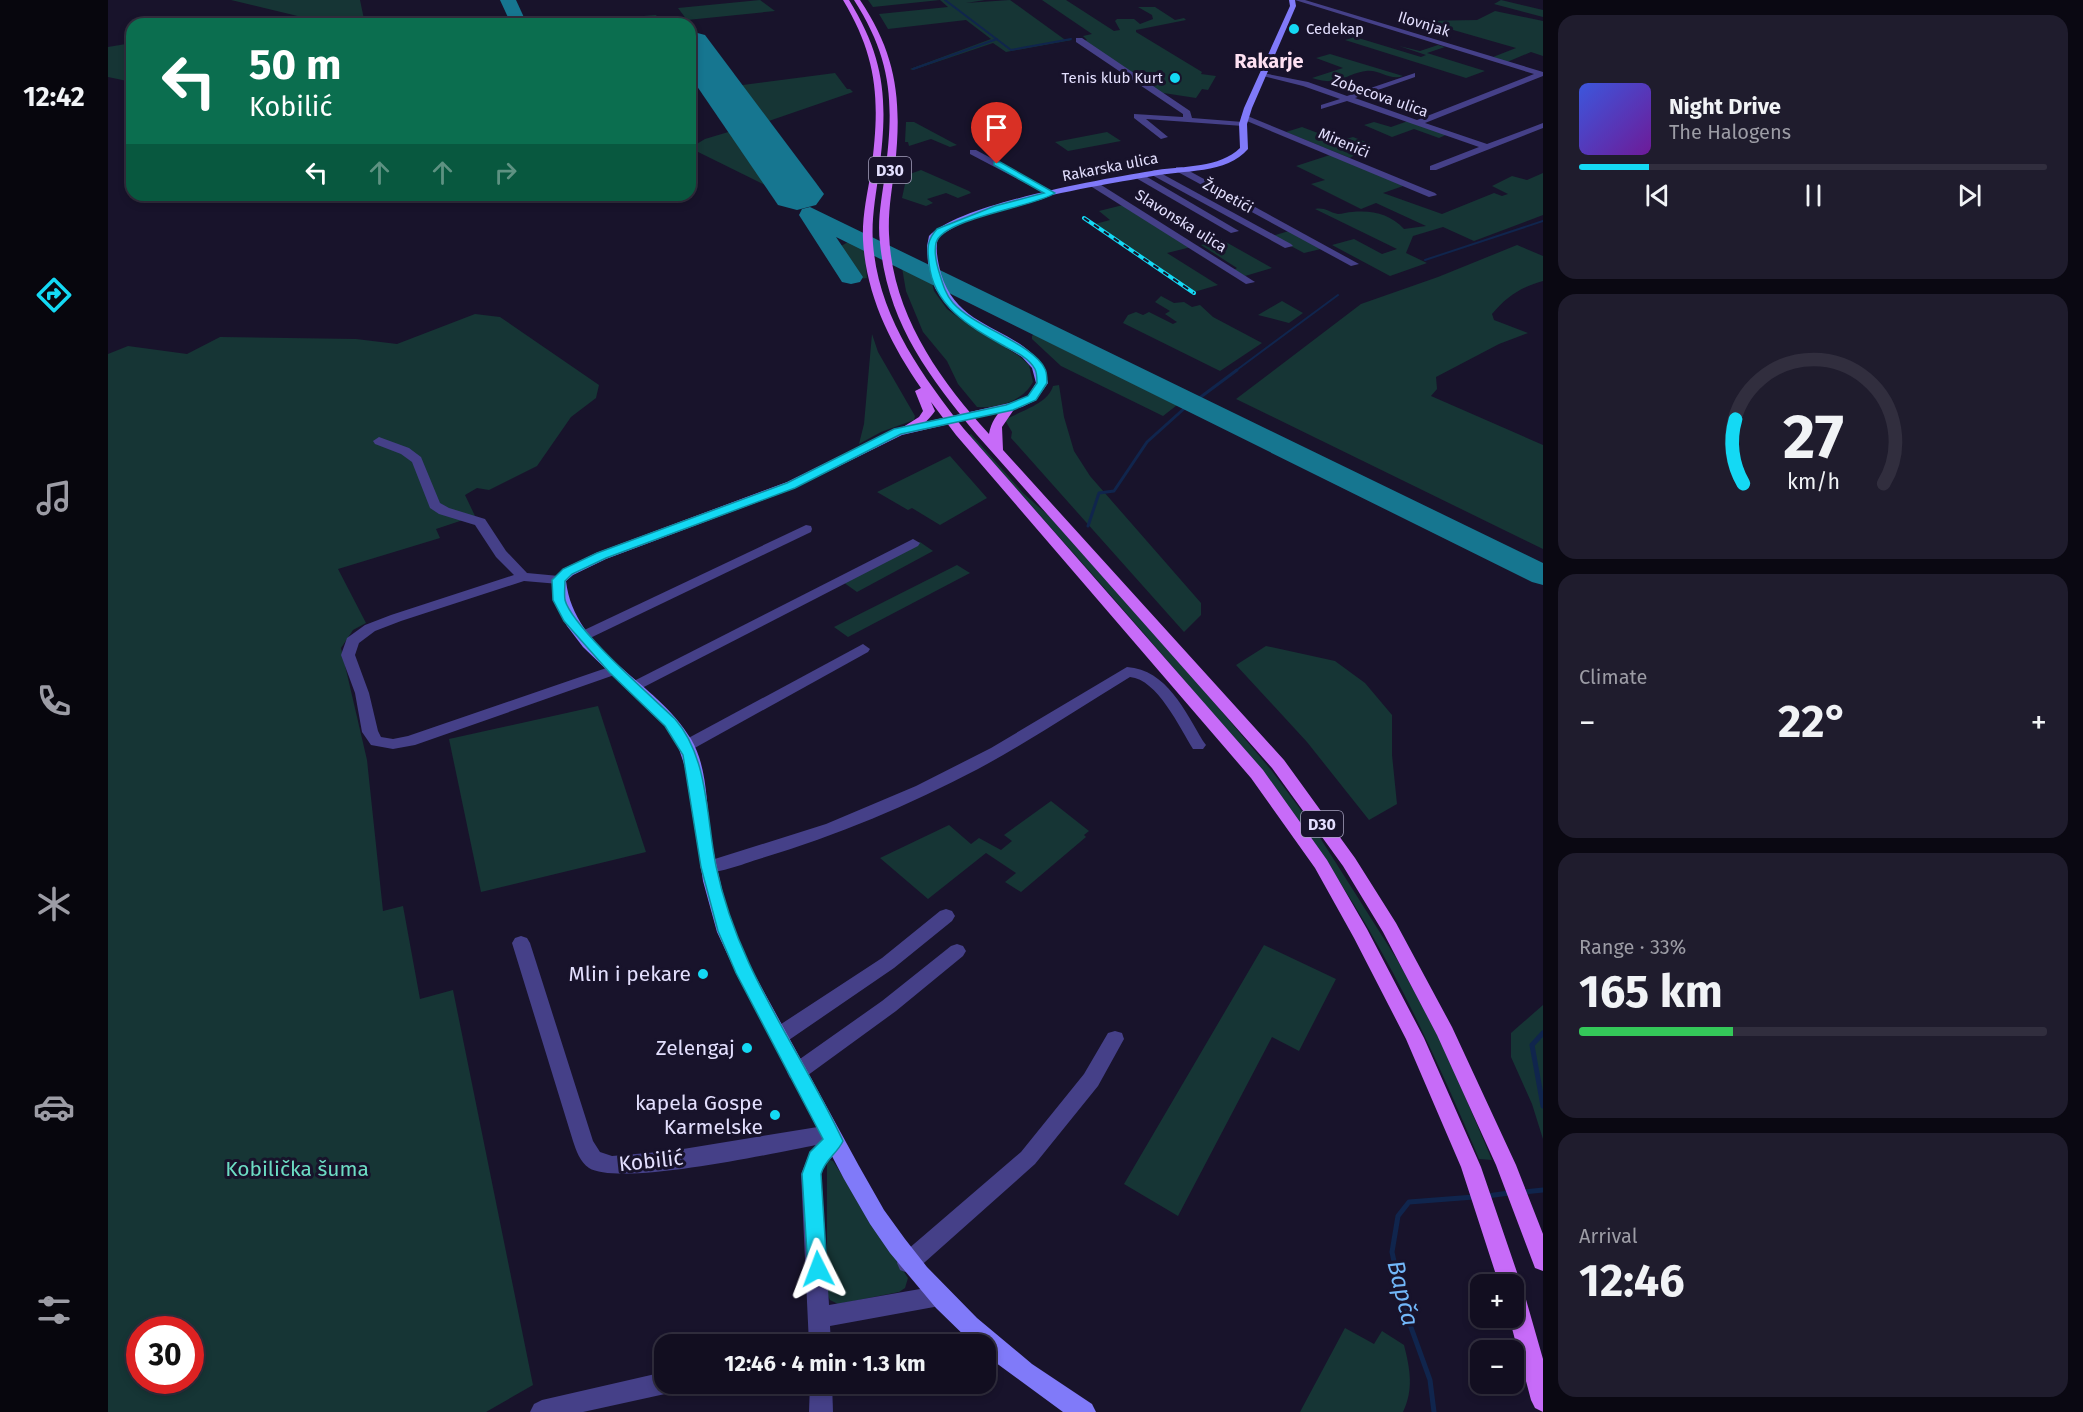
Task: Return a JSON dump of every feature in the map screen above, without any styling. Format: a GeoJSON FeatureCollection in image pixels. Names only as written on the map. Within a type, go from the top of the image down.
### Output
{"type":"FeatureCollection","features":[{"type":"Feature","properties":{"kind":"main road","name":"D30"},"geometry":{"type":"LineString","coordinates":[[846,0],[864,30],[880,78],[881,126],[868,221],[869,254],[877,295],[891,335],[950,420],[1257,774],[1300,834],[1335,888],[1414,1038],[1471,1167],[1507,1274]]}},
{"type":"Feature","properties":{"kind":"main road","name":"D30"},"geometry":{"type":"LineString","coordinates":[[857,0],[880,35],[892,79],[894,125],[885,251],[905,323],[915,343],[968,416],[1278,764],[1325,828],[1390,928],[1445,1033],[1506,1166],[1540,1253]]}},
{"type":"Feature","properties":{"kind":"main road","name":"Rakarska ulica"},"geometry":{"type":"LineString","coordinates":[[1009,408],[1032,398],[1041,387],[1040,369],[1026,354],[978,327],[951,306],[940,291],[935,275],[931,245],[937,233],[951,224],[1015,202],[1139,176],[1216,164],[1236,157],[1244,149],[1244,120],[1296,1]]}},
{"type":"Feature","properties":{"kind":"main road"},"geometry":{"type":"LineString","coordinates":[[903,353],[906,365],[925,396],[929,411],[922,420],[878,441],[842,462],[791,485],[602,555],[568,572],[559,580],[559,600],[568,618],[583,636],[670,723],[686,746],[694,774],[708,867],[730,942],[744,973],[832,1138],[877,1217],[908,1263],[937,1297],[987,1342],[1084,1412]]}},
{"type":"Feature","properties":{"kind":"main road"},"geometry":{"type":"LineString","coordinates":[[906,429],[1009,408]]}},
{"type":"Feature","properties":{"kind":"main road"},"geometry":{"type":"LineString","coordinates":[[998,449],[994,436],[995,426],[1009,408]]}},
{"type":"Feature","properties":{"kind":"main road"},"geometry":{"type":"LineString","coordinates":[[1523,1328],[1543,1400]]}},
{"type":"Feature","properties":{"kind":"street","name":"Ilovnjak"},"geometry":{"type":"LineString","coordinates":[[1296,1],[1542,74]]}},
{"type":"Feature","properties":{"kind":"street"},"geometry":{"type":"LineString","coordinates":[[1079,40],[1116,67],[1188,113],[1188,120]]}},
{"type":"Feature","properties":{"kind":"street"},"geometry":{"type":"LineString","coordinates":[[1417,123],[1542,74]]}},
{"type":"Feature","properties":{"kind":"street","name":"Zobecova ulica"},"geometry":{"type":"LineString","coordinates":[[1263,75],[1299,82],[1488,147]]}},
{"type":"Feature","properties":{"kind":"street"},"geometry":{"type":"LineString","coordinates":[[1324,107],[1412,75]]}},
{"type":"Feature","properties":{"kind":"street","name":"Mirenići"},"geometry":{"type":"LineString","coordinates":[[1164,137],[1137,116],[1188,120],[1244,120],[1432,195]]}},
{"type":"Feature","properties":{"kind":"street"},"geometry":{"type":"LineString","coordinates":[[1433,168],[1543,125]]}},
{"type":"Feature","properties":{"kind":"street"},"geometry":{"type":"LineString","coordinates":[[973,152],[1051,193]]}},
{"type":"Feature","properties":{"kind":"street","name":"Rakarska ulica"},"geometry":{"type":"LineString","coordinates":[[1179,169],[1354,264]]}},
{"type":"Feature","properties":{"kind":"street","name":"Župetići"},"geometry":{"type":"LineString","coordinates":[[1155,173],[1288,246]]}},
{"type":"Feature","properties":{"kind":"street"},"geometry":{"type":"LineString","coordinates":[[1139,176],[1234,231]]}},
{"type":"Feature","properties":{"kind":"street","name":"Slavonska ulica"},"geometry":{"type":"LineString","coordinates":[[1095,185],[1251,282]]}},
{"type":"Feature","properties":{"kind":"street"},"geometry":{"type":"LineString","coordinates":[[379,441],[417,460],[434,505],[444,511],[480,522],[501,554],[523,577]]}},
{"type":"Feature","properties":{"kind":"street"},"geometry":{"type":"LineString","coordinates":[[583,636],[806,529]]}},
{"type":"Feature","properties":{"kind":"street"},"geometry":{"type":"LineString","coordinates":[[633,687],[913,543]]}},
{"type":"Feature","properties":{"kind":"street"},"geometry":{"type":"LineString","coordinates":[[559,580],[523,577],[396,618],[370,628],[352,641],[348,655],[362,693],[370,732],[376,741],[393,744],[418,739],[615,670]]}},
{"type":"Feature","properties":{"kind":"street"},"geometry":{"type":"LineString","coordinates":[[686,746],[863,650]]}},
{"type":"Feature","properties":{"kind":"street"},"geometry":{"type":"LineString","coordinates":[[708,867],[761,852],[895,803],[963,770],[1127,672],[1144,674],[1165,694],[1198,745]]}},
{"type":"Feature","properties":{"kind":"street"},"geometry":{"type":"LineString","coordinates":[[779,1036],[888,963],[946,916]]}},
{"type":"Feature","properties":{"kind":"street","name":"Kobilić"},"geometry":{"type":"LineString","coordinates":[[521,943],[578,1126],[588,1153],[597,1162],[610,1166],[640,1164],[832,1138]]}},
{"type":"Feature","properties":{"kind":"street"},"geometry":{"type":"LineString","coordinates":[[797,1072],[889,1006],[957,951]]}},
{"type":"Feature","properties":{"kind":"street"},"geometry":{"type":"LineString","coordinates":[[908,1263],[1008,1177],[1039,1146],[1091,1080],[1115,1039]]}},
{"type":"Feature","properties":{"kind":"street"},"geometry":{"type":"LineString","coordinates":[[820,1334],[812,1174],[816,1158],[832,1138]]}},
{"type":"Feature","properties":{"kind":"street"},"geometry":{"type":"LineString","coordinates":[[820,1317],[937,1297]]}},
{"type":"Feature","properties":{"kind":"street"},"geometry":{"type":"LineString","coordinates":[[542,1412],[654,1385]]}},
{"type":"Feature","properties":{"kind":"street"},"geometry":{"type":"LineString","coordinates":[[821,1394],[821,1412]]}},
{"type":"Feature","properties":{"kind":"green space"},"geometry":{"type":"Polygon","coordinates":[[[231,0],[360,0],[364,18],[306,18],[231,0]]]}},
{"type":"Feature","properties":{"kind":"green space"},"geometry":{"type":"Polygon","coordinates":[[[760,0],[775,11],[696,19],[686,18],[678,8],[760,0]]]}},
{"type":"Feature","properties":{"kind":"green space"},"geometry":{"type":"Polygon","coordinates":[[[868,0],[940,0],[873,7],[868,0]]]}},
{"type":"Feature","properties":{"kind":"green space"},"geometry":{"type":"Polygon","coordinates":[[[940,0],[985,0],[966,3],[1010,0],[1064,39],[1072,40],[1006,52],[993,43],[913,70],[910,69],[991,39],[966,20],[888,29],[879,14],[948,7],[940,0]]]}},
{"type":"Feature","properties":{"kind":"green space"},"geometry":{"type":"Polygon","coordinates":[[[1042,0],[1066,0],[1114,31],[1120,30],[1115,21],[1117,19],[1134,19],[1140,24],[1153,19],[1152,15],[1138,7],[1155,7],[1175,20],[1184,18],[1186,20],[1136,30],[1136,32],[1202,72],[1201,74],[1216,76],[1208,90],[1202,89],[1196,98],[1157,92],[1084,41],[1087,40],[1083,36],[1092,34],[1042,0]]]}},
{"type":"Feature","properties":{"kind":"green space"},"geometry":{"type":"Polygon","coordinates":[[[1501,0],[1543,10],[1543,17],[1494,4],[1501,0]]]}},
{"type":"Feature","properties":{"kind":"green space"},"geometry":{"type":"Polygon","coordinates":[[[1495,11],[1543,21],[1543,56],[1531,52],[1507,62],[1493,57],[1516,48],[1422,21],[1477,20],[1495,11]]]}},
{"type":"Feature","properties":{"kind":"green space"},"geometry":{"type":"Polygon","coordinates":[[[656,15],[658,18],[619,18],[656,15]]]}},
{"type":"Feature","properties":{"kind":"green space"},"geometry":{"type":"Polygon","coordinates":[[[1355,37],[1421,57],[1426,55],[1399,46],[1420,51],[1438,45],[1445,47],[1427,53],[1485,71],[1466,78],[1345,40],[1355,37]]]}},
{"type":"Feature","properties":{"kind":"green space"},"geometry":{"type":"Polygon","coordinates":[[[126,44],[126,81],[108,77],[108,47],[126,44]]]}},
{"type":"Feature","properties":{"kind":"green space"},"geometry":{"type":"Polygon","coordinates":[[[1330,54],[1403,76],[1394,77],[1366,71],[1335,81],[1312,78],[1343,68],[1316,58],[1330,54]]]}},
{"type":"Feature","properties":{"kind":"green space"},"geometry":{"type":"Polygon","coordinates":[[[835,73],[847,89],[853,92],[763,123],[735,86],[835,73]]]}},
{"type":"Feature","properties":{"kind":"green space"},"geometry":{"type":"Polygon","coordinates":[[[1408,121],[1448,134],[1439,138],[1414,129],[1392,137],[1364,125],[1374,122],[1391,127],[1408,121]]]}},
{"type":"Feature","properties":{"kind":"green space"},"geometry":{"type":"Polygon","coordinates":[[[906,122],[914,122],[957,145],[950,147],[931,139],[909,146],[908,142],[905,142],[906,122]]]}},
{"type":"Feature","properties":{"kind":"green space"},"geometry":{"type":"Polygon","coordinates":[[[1302,127],[1339,141],[1353,137],[1371,144],[1350,158],[1286,132],[1302,127]]]}},
{"type":"Feature","properties":{"kind":"green space"},"geometry":{"type":"Polygon","coordinates":[[[735,130],[777,191],[696,151],[696,144],[705,139],[735,130]]]}},
{"type":"Feature","properties":{"kind":"green space"},"geometry":{"type":"Polygon","coordinates":[[[1107,132],[1121,141],[1068,151],[1055,142],[1107,132]]]}},
{"type":"Feature","properties":{"kind":"green space"},"geometry":{"type":"Polygon","coordinates":[[[1333,154],[1406,185],[1383,193],[1442,214],[1494,193],[1502,196],[1508,194],[1492,186],[1512,176],[1527,180],[1543,173],[1543,215],[1474,241],[1443,227],[1413,236],[1406,253],[1427,263],[1390,276],[1332,245],[1354,239],[1382,254],[1397,249],[1315,209],[1324,209],[1338,214],[1374,213],[1393,220],[1404,229],[1426,226],[1376,203],[1361,209],[1311,184],[1325,180],[1296,166],[1333,154]]]}},
{"type":"Feature","properties":{"kind":"green space"},"geometry":{"type":"Polygon","coordinates":[[[921,170],[971,193],[958,198],[946,193],[927,199],[933,203],[926,206],[902,198],[907,175],[921,170]]]}},
{"type":"Feature","properties":{"kind":"green space"},"geometry":{"type":"Polygon","coordinates":[[[1123,205],[1191,247],[1167,253],[1218,285],[1194,292],[1095,224],[1110,220],[1099,211],[1123,205]]]}},
{"type":"Feature","properties":{"kind":"green space"},"geometry":{"type":"Polygon","coordinates":[[[1289,231],[1321,249],[1304,253],[1272,236],[1289,231]]]}},
{"type":"Feature","properties":{"kind":"green space"},"geometry":{"type":"Polygon","coordinates":[[[1217,237],[1272,268],[1245,276],[1234,270],[1237,268],[1201,245],[1208,243],[1203,240],[1217,237]]]}},
{"type":"Feature","properties":{"kind":"green space"},"geometry":{"type":"Polygon","coordinates":[[[848,242],[864,244],[867,278],[859,279],[841,246],[848,242]]]}},
{"type":"Feature","properties":{"kind":"green space"},"geometry":{"type":"Polygon","coordinates":[[[1517,245],[1543,256],[1543,281],[1515,293],[1492,314],[1494,320],[1528,333],[1499,344],[1436,377],[1437,389],[1431,396],[1543,445],[1543,549],[1236,399],[1361,304],[1438,277],[1517,245]]]}},
{"type":"Feature","properties":{"kind":"green space"},"geometry":{"type":"Polygon","coordinates":[[[901,262],[931,277],[934,291],[947,309],[974,329],[1018,355],[1029,365],[1033,382],[1029,389],[1016,399],[1001,405],[977,407],[958,384],[947,361],[923,332],[906,291],[901,262]]]}},
{"type":"Feature","properties":{"kind":"green space"},"geometry":{"type":"Polygon","coordinates":[[[1161,296],[1174,303],[1184,302],[1192,307],[1200,305],[1213,317],[1262,343],[1220,371],[1123,323],[1128,315],[1136,312],[1143,315],[1149,312],[1173,324],[1177,322],[1165,314],[1170,311],[1155,302],[1161,296]]]}},
{"type":"Feature","properties":{"kind":"green space"},"geometry":{"type":"Polygon","coordinates":[[[1282,301],[1303,313],[1289,323],[1258,315],[1282,301]]]}},
{"type":"Feature","properties":{"kind":"green space","name":"Kobilička šuma"},"geometry":{"type":"Polygon","coordinates":[[[475,314],[500,317],[599,385],[596,398],[571,417],[537,466],[489,490],[477,488],[465,495],[475,516],[436,529],[440,538],[338,569],[366,623],[353,630],[341,648],[367,760],[383,911],[403,906],[420,999],[453,990],[533,1385],[486,1412],[108,1412],[108,354],[128,346],[187,354],[220,337],[356,339],[397,344],[475,314]]]}},
{"type":"Feature","properties":{"kind":"green space"},"geometry":{"type":"Polygon","coordinates":[[[1037,331],[1181,402],[1163,416],[1061,366],[1032,339],[1037,331]]]}},
{"type":"Feature","properties":{"kind":"green space"},"geometry":{"type":"Polygon","coordinates":[[[872,334],[878,352],[915,416],[914,420],[881,432],[859,444],[864,424],[872,334]]]}},
{"type":"Feature","properties":{"kind":"green space"},"geometry":{"type":"Polygon","coordinates":[[[1059,385],[1064,417],[1074,451],[1090,476],[1201,603],[1201,615],[1184,632],[1011,438],[1012,432],[1005,420],[1040,402],[1046,398],[1053,386],[1059,385]]]}},
{"type":"Feature","properties":{"kind":"green space"},"geometry":{"type":"Polygon","coordinates":[[[971,434],[1023,493],[1049,516],[1179,661],[1272,771],[1312,825],[1398,961],[1444,1047],[1492,1160],[1479,1159],[1444,1077],[1384,956],[1362,917],[1313,843],[1189,686],[969,435],[971,434]]]}},
{"type":"Feature","properties":{"kind":"green space"},"geometry":{"type":"Polygon","coordinates":[[[950,456],[987,498],[940,525],[912,508],[908,510],[877,492],[950,456]]]}},
{"type":"Feature","properties":{"kind":"green space"},"geometry":{"type":"Polygon","coordinates":[[[920,542],[933,551],[857,592],[843,582],[920,542]]]}},
{"type":"Feature","properties":{"kind":"green space"},"geometry":{"type":"Polygon","coordinates":[[[957,565],[970,573],[848,637],[834,627],[957,565]]]}},
{"type":"Feature","properties":{"kind":"green space"},"geometry":{"type":"Polygon","coordinates":[[[1266,646],[1335,661],[1365,683],[1392,715],[1392,755],[1397,804],[1369,820],[1307,742],[1236,665],[1266,646]]]}},
{"type":"Feature","properties":{"kind":"green space"},"geometry":{"type":"Polygon","coordinates":[[[598,706],[646,852],[481,892],[449,739],[598,706]]]}},
{"type":"Feature","properties":{"kind":"green space"},"geometry":{"type":"Polygon","coordinates":[[[1051,801],[1089,831],[1084,835],[1086,837],[1021,892],[1005,882],[1016,873],[986,853],[928,899],[880,858],[949,825],[971,844],[979,838],[1001,850],[1012,841],[1004,835],[1051,801]]]}},
{"type":"Feature","properties":{"kind":"green space"},"geometry":{"type":"Polygon","coordinates":[[[1264,945],[1336,979],[1299,1051],[1272,1037],[1178,1216],[1124,1184],[1264,945]]]}},
{"type":"Feature","properties":{"kind":"green space"},"geometry":{"type":"Polygon","coordinates":[[[1543,1005],[1543,1139],[1532,1104],[1511,1057],[1511,1033],[1543,1005]]]}},
{"type":"Feature","properties":{"kind":"green space"},"geometry":{"type":"Polygon","coordinates":[[[827,1159],[833,1161],[908,1278],[905,1288],[899,1292],[838,1304],[830,1300],[827,1294],[827,1159]]]}},
{"type":"Feature","properties":{"kind":"green space"},"geometry":{"type":"Polygon","coordinates":[[[1345,1328],[1374,1344],[1382,1331],[1404,1345],[1410,1387],[1403,1412],[1300,1412],[1345,1328]]]}},
{"type":"Feature","properties":{"kind":"waterway"},"geometry":{"type":"LineString","coordinates":[[945,0],[997,39]]}},
{"type":"Feature","properties":{"kind":"waterway"},"geometry":{"type":"LineString","coordinates":[[913,69],[997,39]]}},
{"type":"Feature","properties":{"kind":"waterway"},"geometry":{"type":"LineString","coordinates":[[997,39],[1011,50],[1071,39]]}},
{"type":"Feature","properties":{"kind":"waterway"},"geometry":{"type":"LineString","coordinates":[[1425,260],[1543,221]]}},
{"type":"Feature","properties":{"kind":"waterway"},"geometry":{"type":"LineString","coordinates":[[1234,372],[1338,295]]}},
{"type":"Feature","properties":{"kind":"waterway"},"geometry":{"type":"LineString","coordinates":[[1198,399],[1237,370]]}},
{"type":"Feature","properties":{"kind":"waterway"},"geometry":{"type":"LineString","coordinates":[[1088,526],[1099,493],[1114,491],[1147,442],[1187,406]]}},
{"type":"Feature","properties":{"kind":"waterway","name":"Bapča"},"geometry":{"type":"LineString","coordinates":[[1543,1033],[1532,1045],[1543,1106]]}},
{"type":"Feature","properties":{"kind":"waterway","name":"Bapča"},"geometry":{"type":"LineString","coordinates":[[1523,1192],[1543,1190]]}},
{"type":"Feature","properties":{"kind":"waterway","name":"Bapča"},"geometry":{"type":"LineString","coordinates":[[1487,1196],[1509,1193]]}},
{"type":"Feature","properties":{"kind":"waterway","name":"Bapča"},"geometry":{"type":"LineString","coordinates":[[1434,1412],[1430,1380],[1404,1308],[1392,1252],[1398,1216],[1409,1202],[1474,1197]]}},
{"type":"Feature","properties":{"kind":"taxiway"},"geometry":{"type":"LineString","coordinates":[[508,0],[516,18]]}},
{"type":"Feature","properties":{"kind":"taxiway"},"geometry":{"type":"LineString","coordinates":[[811,215],[1543,575]]}},
{"type":"Feature","properties":{"kind":"taxiway"},"geometry":{"type":"LineString","coordinates":[[811,215],[851,277]]}},
{"type":"Feature","properties":{"kind":"runway"},"geometry":{"type":"LineString","coordinates":[[696,52],[797,194]]}},
{"type":"Feature","properties":{"kind":"railway"},"geometry":{"type":"LineString","coordinates":[[1084,218],[1194,293]]}},
{"type":"Feature","properties":{"kind":"place","name":"Cedekap"},"geometry":{"type":"Point","coordinates":[1294,29]}},
{"type":"Feature","properties":{"kind":"place","name":"Tenis klub Kurt"},"geometry":{"type":"Point","coordinates":[1175,78]}},
{"type":"Feature","properties":{"kind":"place","name":"Mlin i pekare"},"geometry":{"type":"Point","coordinates":[703,974]}},
{"type":"Feature","properties":{"kind":"place","name":"Zelengaj"},"geometry":{"type":"Point","coordinates":[747,1048]}},
{"type":"Feature","properties":{"kind":"place","name":"kapela Gospe Karmelske"},"geometry":{"type":"Point","coordinates":[775,1115]}},
{"type":"Feature","properties":{"kind":"district","name":"Rakarje"},"geometry":{"type":"Point","coordinates":[1269,61]}},
{"type":"Feature","properties":{"kind":"route"},"geometry":{"type":"LineString","coordinates":[[818,1269],[812,1174],[816,1158],[834,1141],[744,973],[726,931],[708,867],[690,755],[678,732],[662,714],[615,670],[568,618],[557,590],[559,580],[580,565],[791,485],[842,462],[898,432],[916,426],[1009,408],[1032,398],[1041,387],[1040,369],[1026,354],[978,327],[951,306],[940,291],[931,250],[934,236],[951,224],[998,207],[1051,193],[997,164]]}}]}
